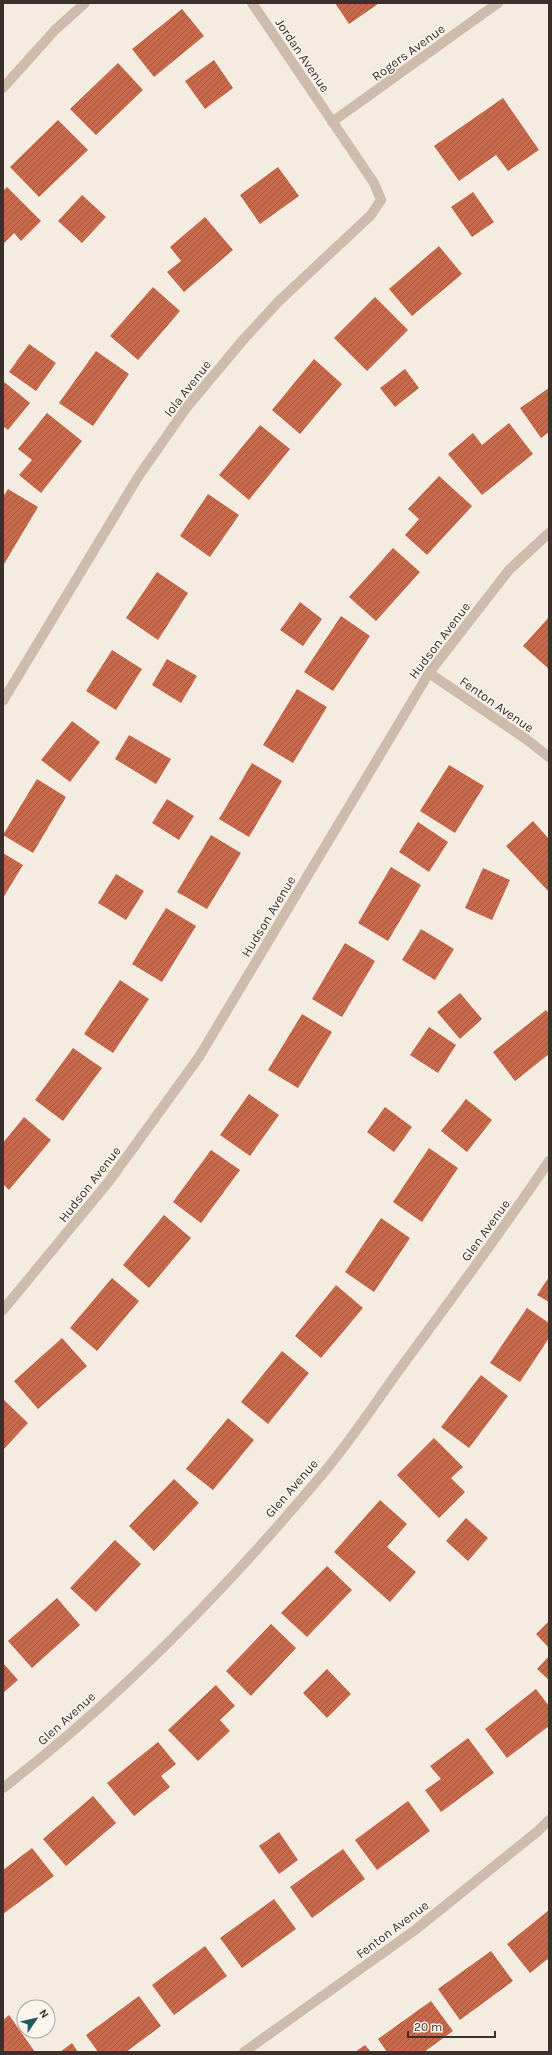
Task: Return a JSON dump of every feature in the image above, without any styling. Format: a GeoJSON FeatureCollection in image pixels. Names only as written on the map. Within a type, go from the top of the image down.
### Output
{"type":"FeatureCollection","features":[{"type":"Feature","properties":{"kind":"street"},"geometry":{"type":"LineString","coordinates":[[3,88],[55,30],[85,3]]}},
{"type":"Feature","properties":{"kind":"street","name":"Jordan Avenue"},"geometry":{"type":"LineString","coordinates":[[252,3],[332,122]]}},
{"type":"Feature","properties":{"kind":"street","name":"Rogers Avenue"},"geometry":{"type":"LineString","coordinates":[[332,122],[498,3]]}},
{"type":"Feature","properties":{"kind":"street","name":"Iola Avenue"},"geometry":{"type":"LineString","coordinates":[[3,701],[138,477],[187,407],[243,340],[278,302],[376,210],[380,200],[374,183],[332,122]]}},
{"type":"Feature","properties":{"kind":"street","name":"Hudson Avenue"},"geometry":{"type":"LineString","coordinates":[[3,1310],[110,1180],[199,1056],[429,673],[509,570],[549,533]]}},
{"type":"Feature","properties":{"kind":"street","name":"Fenton Avenue"},"geometry":{"type":"LineString","coordinates":[[429,673],[526,739],[549,757]]}},
{"type":"Feature","properties":{"kind":"street","name":"Glen Avenue"},"geometry":{"type":"LineString","coordinates":[[3,1788],[39,1760],[141,1668],[228,1580],[321,1476],[508,1222],[549,1161]]}},
{"type":"Feature","properties":{"kind":"street","name":"Fenton Avenue"},"geometry":{"type":"LineString","coordinates":[[244,2052],[415,1930],[538,1831],[549,1820]]}},
{"type":"Feature","properties":{"kind":"building"},"geometry":{"type":"Polygon","coordinates":[[[335,3],[377,3],[378,4],[349,24],[335,3]]]}},
{"type":"Feature","properties":{"kind":"building"},"geometry":{"type":"Polygon","coordinates":[[[182,9],[204,36],[154,77],[132,49],[182,9]]]}},
{"type":"Feature","properties":{"kind":"building"},"geometry":{"type":"Polygon","coordinates":[[[214,60],[233,88],[205,109],[185,81],[214,60]]]}},
{"type":"Feature","properties":{"kind":"building"},"geometry":{"type":"Polygon","coordinates":[[[118,63],[143,90],[96,135],[70,109],[118,63]]]}},
{"type":"Feature","properties":{"kind":"building"},"geometry":{"type":"Polygon","coordinates":[[[503,98],[539,150],[508,171],[496,155],[459,181],[434,146],[503,98]]]}},
{"type":"Feature","properties":{"kind":"building"},"geometry":{"type":"Polygon","coordinates":[[[58,120],[88,150],[39,197],[10,167],[58,120]]]}},
{"type":"Feature","properties":{"kind":"building"},"geometry":{"type":"Polygon","coordinates":[[[278,167],[299,196],[260,224],[240,195],[278,167]]]}},
{"type":"Feature","properties":{"kind":"building"},"geometry":{"type":"Polygon","coordinates":[[[7,187],[41,221],[21,241],[14,233],[3,244],[3,191],[7,187]]]}},
{"type":"Feature","properties":{"kind":"building"},"geometry":{"type":"Polygon","coordinates":[[[473,192],[494,222],[472,237],[451,207],[473,192]]]}},
{"type":"Feature","properties":{"kind":"building"},"geometry":{"type":"Polygon","coordinates":[[[82,195],[106,217],[82,243],[58,221],[82,195]]]}},
{"type":"Feature","properties":{"kind":"building"},"geometry":{"type":"Polygon","coordinates":[[[205,217],[233,250],[184,292],[167,272],[181,261],[170,247],[205,217]]]}},
{"type":"Feature","properties":{"kind":"building"},"geometry":{"type":"Polygon","coordinates":[[[439,246],[462,274],[412,316],[389,289],[439,246]]]}},
{"type":"Feature","properties":{"kind":"building"},"geometry":{"type":"Polygon","coordinates":[[[153,287],[180,311],[138,360],[110,336],[153,287]]]}},
{"type":"Feature","properties":{"kind":"building"},"geometry":{"type":"Polygon","coordinates":[[[375,297],[408,330],[367,371],[334,338],[375,297]]]}},
{"type":"Feature","properties":{"kind":"building"},"geometry":{"type":"Polygon","coordinates":[[[29,344],[56,363],[36,391],[9,372],[29,344]]]}},
{"type":"Feature","properties":{"kind":"building"},"geometry":{"type":"Polygon","coordinates":[[[96,351],[129,374],[93,426],[59,403],[96,351]]]}},
{"type":"Feature","properties":{"kind":"building"},"geometry":{"type":"Polygon","coordinates":[[[314,359],[342,384],[300,434],[272,410],[314,359]]]}},
{"type":"Feature","properties":{"kind":"building"},"geometry":{"type":"Polygon","coordinates":[[[405,369],[419,388],[395,407],[380,388],[405,369]]]}},
{"type":"Feature","properties":{"kind":"building"},"geometry":{"type":"Polygon","coordinates":[[[3,381],[30,403],[8,430],[3,426],[3,381]]]}},
{"type":"Feature","properties":{"kind":"building"},"geometry":{"type":"Polygon","coordinates":[[[549,388],[549,432],[541,438],[520,408],[549,388]]]}},
{"type":"Feature","properties":{"kind":"building"},"geometry":{"type":"Polygon","coordinates":[[[47,413],[82,441],[41,493],[19,475],[32,460],[18,449],[47,413]]]}},
{"type":"Feature","properties":{"kind":"building"},"geometry":{"type":"Polygon","coordinates":[[[509,423],[533,454],[482,495],[448,454],[473,433],[482,445],[509,423]]]}},
{"type":"Feature","properties":{"kind":"building"},"geometry":{"type":"Polygon","coordinates":[[[260,425],[290,449],[249,500],[219,475],[260,425]]]}},
{"type":"Feature","properties":{"kind":"building"},"geometry":{"type":"Polygon","coordinates":[[[439,476],[472,506],[427,555],[405,535],[419,519],[408,509],[439,476]]]}},
{"type":"Feature","properties":{"kind":"building"},"geometry":{"type":"Polygon","coordinates":[[[8,489],[38,507],[4,564],[3,497],[8,489]]]}},
{"type":"Feature","properties":{"kind":"building"},"geometry":{"type":"Polygon","coordinates":[[[208,494],[239,515],[210,557],[180,536],[208,494]]]}},
{"type":"Feature","properties":{"kind":"building"},"geometry":{"type":"Polygon","coordinates":[[[393,548],[420,572],[376,621],[349,597],[393,548]]]}},
{"type":"Feature","properties":{"kind":"building"},"geometry":{"type":"Polygon","coordinates":[[[157,572],[188,593],[158,640],[126,618],[157,572]]]}},
{"type":"Feature","properties":{"kind":"building"},"geometry":{"type":"Polygon","coordinates":[[[300,602],[322,619],[303,646],[280,630],[300,602]]]}},
{"type":"Feature","properties":{"kind":"building"},"geometry":{"type":"Polygon","coordinates":[[[341,616],[370,636],[333,691],[304,672],[341,616]]]}},
{"type":"Feature","properties":{"kind":"building"},"geometry":{"type":"Polygon","coordinates":[[[549,617],[549,669],[523,646],[549,617]]]}},
{"type":"Feature","properties":{"kind":"building"},"geometry":{"type":"Polygon","coordinates":[[[112,650],[142,669],[116,710],[86,691],[112,650]]]}},
{"type":"Feature","properties":{"kind":"building"},"geometry":{"type":"Polygon","coordinates":[[[167,659],[197,676],[181,703],[152,685],[167,659]]]}},
{"type":"Feature","properties":{"kind":"building"},"geometry":{"type":"Polygon","coordinates":[[[297,689],[327,707],[293,763],[263,745],[297,689]]]}},
{"type":"Feature","properties":{"kind":"building"},"geometry":{"type":"Polygon","coordinates":[[[72,721],[100,742],[70,782],[41,760],[72,721]]]}},
{"type":"Feature","properties":{"kind":"building"},"geometry":{"type":"Polygon","coordinates":[[[129,735],[171,759],[156,784],[115,759],[129,735]]]}},
{"type":"Feature","properties":{"kind":"building"},"geometry":{"type":"Polygon","coordinates":[[[252,763],[282,781],[249,837],[219,819],[252,763]]]}},
{"type":"Feature","properties":{"kind":"building"},"geometry":{"type":"Polygon","coordinates":[[[449,765],[484,786],[455,833],[420,811],[449,765]]]}},
{"type":"Feature","properties":{"kind":"building"},"geometry":{"type":"Polygon","coordinates":[[[37,779],[66,797],[33,853],[3,835],[37,779]]]}},
{"type":"Feature","properties":{"kind":"building"},"geometry":{"type":"Polygon","coordinates":[[[167,799],[194,816],[179,840],[152,823],[167,799]]]}},
{"type":"Feature","properties":{"kind":"building"},"geometry":{"type":"Polygon","coordinates":[[[533,821],[549,839],[549,892],[506,846],[533,821]]]}},
{"type":"Feature","properties":{"kind":"building"},"geometry":{"type":"Polygon","coordinates":[[[418,822],[448,842],[429,872],[399,852],[418,822]]]}},
{"type":"Feature","properties":{"kind":"building"},"geometry":{"type":"Polygon","coordinates":[[[211,835],[241,853],[207,909],[177,892],[211,835]]]}},
{"type":"Feature","properties":{"kind":"building"},"geometry":{"type":"Polygon","coordinates":[[[3,853],[23,865],[3,898],[3,853]]]}},
{"type":"Feature","properties":{"kind":"building"},"geometry":{"type":"Polygon","coordinates":[[[391,867],[421,885],[388,941],[358,923],[391,867]]]}},
{"type":"Feature","properties":{"kind":"building"},"geometry":{"type":"Polygon","coordinates":[[[483,868],[510,880],[492,920],[465,908],[483,868]]]}},
{"type":"Feature","properties":{"kind":"building"},"geometry":{"type":"Polygon","coordinates":[[[116,874],[144,891],[126,920],[98,903],[116,874]]]}},
{"type":"Feature","properties":{"kind":"building"},"geometry":{"type":"Polygon","coordinates":[[[166,908],[196,926],[162,982],[132,964],[166,908]]]}},
{"type":"Feature","properties":{"kind":"building"},"geometry":{"type":"Polygon","coordinates":[[[421,929],[454,949],[435,980],[402,960],[421,929]]]}},
{"type":"Feature","properties":{"kind":"building"},"geometry":{"type":"Polygon","coordinates":[[[345,943],[375,961],[342,1017],[312,999],[345,943]]]}},
{"type":"Feature","properties":{"kind":"building"},"geometry":{"type":"Polygon","coordinates":[[[120,980],[149,999],[113,1053],[84,1034],[120,980]]]}},
{"type":"Feature","properties":{"kind":"building"},"geometry":{"type":"Polygon","coordinates":[[[460,993],[482,1019],[460,1039],[437,1012],[460,993]]]}},
{"type":"Feature","properties":{"kind":"building"},"geometry":{"type":"Polygon","coordinates":[[[546,1010],[549,1014],[549,1054],[515,1081],[493,1052],[546,1010]]]}},
{"type":"Feature","properties":{"kind":"building"},"geometry":{"type":"Polygon","coordinates":[[[302,1014],[332,1032],[298,1088],[268,1070],[302,1014]]]}},
{"type":"Feature","properties":{"kind":"building"},"geometry":{"type":"Polygon","coordinates":[[[429,1027],[456,1045],[438,1073],[410,1055],[429,1027]]]}},
{"type":"Feature","properties":{"kind":"building"},"geometry":{"type":"Polygon","coordinates":[[[73,1048],[102,1068],[63,1121],[35,1100],[73,1048]]]}},
{"type":"Feature","properties":{"kind":"building"},"geometry":{"type":"Polygon","coordinates":[[[249,1094],[279,1115],[250,1156],[220,1135],[249,1094]]]}},
{"type":"Feature","properties":{"kind":"building"},"geometry":{"type":"Polygon","coordinates":[[[466,1099],[492,1120],[467,1152],[441,1131],[466,1099]]]}},
{"type":"Feature","properties":{"kind":"building"},"geometry":{"type":"Polygon","coordinates":[[[385,1107],[412,1127],[394,1152],[367,1132],[385,1107]]]}},
{"type":"Feature","properties":{"kind":"building"},"geometry":{"type":"Polygon","coordinates":[[[24,1117],[51,1140],[9,1190],[3,1184],[3,1143],[24,1117]]]}},
{"type":"Feature","properties":{"kind":"building"},"geometry":{"type":"Polygon","coordinates":[[[429,1148],[458,1168],[422,1222],[393,1202],[429,1148]]]}},
{"type":"Feature","properties":{"kind":"building"},"geometry":{"type":"Polygon","coordinates":[[[211,1150],[240,1170],[201,1223],[173,1202],[211,1150]]]}},
{"type":"Feature","properties":{"kind":"building"},"geometry":{"type":"Polygon","coordinates":[[[164,1215],[191,1238],[149,1288],[123,1265],[164,1215]]]}},
{"type":"Feature","properties":{"kind":"building"},"geometry":{"type":"Polygon","coordinates":[[[381,1218],[410,1238],[374,1292],[345,1272],[381,1218]]]}},
{"type":"Feature","properties":{"kind":"building"},"geometry":{"type":"Polygon","coordinates":[[[549,1277],[549,1302],[537,1295],[549,1277]]]}},
{"type":"Feature","properties":{"kind":"building"},"geometry":{"type":"Polygon","coordinates":[[[112,1278],[139,1301],[97,1351],[70,1328],[112,1278]]]}},
{"type":"Feature","properties":{"kind":"building"},"geometry":{"type":"Polygon","coordinates":[[[336,1285],[363,1308],[321,1358],[295,1336],[336,1285]]]}},
{"type":"Feature","properties":{"kind":"building"},"geometry":{"type":"Polygon","coordinates":[[[527,1308],[549,1323],[549,1338],[520,1382],[490,1363],[527,1308]]]}},
{"type":"Feature","properties":{"kind":"building"},"geometry":{"type":"Polygon","coordinates":[[[62,1338],[87,1366],[38,1409],[14,1381],[62,1338]]]}},
{"type":"Feature","properties":{"kind":"building"},"geometry":{"type":"Polygon","coordinates":[[[282,1351],[309,1373],[268,1424],[241,1402],[282,1351]]]}},
{"type":"Feature","properties":{"kind":"building"},"geometry":{"type":"Polygon","coordinates":[[[481,1375],[508,1396],[469,1448],[441,1427],[481,1375]]]}},
{"type":"Feature","properties":{"kind":"building"},"geometry":{"type":"Polygon","coordinates":[[[3,1399],[28,1423],[3,1450],[3,1399]]]}},
{"type":"Feature","properties":{"kind":"building"},"geometry":{"type":"Polygon","coordinates":[[[228,1418],[254,1440],[213,1490],[186,1469],[228,1418]]]}},
{"type":"Feature","properties":{"kind":"building"},"geometry":{"type":"Polygon","coordinates":[[[434,1438],[463,1467],[451,1478],[465,1492],[439,1518],[397,1475],[434,1438]]]}},
{"type":"Feature","properties":{"kind":"building"},"geometry":{"type":"Polygon","coordinates":[[[174,1479],[199,1503],[154,1551],[129,1526],[174,1479]]]}},
{"type":"Feature","properties":{"kind":"building"},"geometry":{"type":"Polygon","coordinates":[[[380,1500],[407,1524],[387,1547],[416,1572],[390,1602],[334,1552],[380,1500]]]}},
{"type":"Feature","properties":{"kind":"building"},"geometry":{"type":"Polygon","coordinates":[[[466,1518],[488,1538],[468,1561],[446,1541],[466,1518]]]}},
{"type":"Feature","properties":{"kind":"building"},"geometry":{"type":"Polygon","coordinates":[[[115,1540],[141,1564],[96,1612],[70,1588],[115,1540]]]}},
{"type":"Feature","properties":{"kind":"building"},"geometry":{"type":"Polygon","coordinates":[[[327,1566],[352,1590],[307,1637],[281,1613],[327,1566]]]}},
{"type":"Feature","properties":{"kind":"building"},"geometry":{"type":"Polygon","coordinates":[[[57,1598],[80,1625],[32,1668],[8,1641],[57,1598]]]}},
{"type":"Feature","properties":{"kind":"building"},"geometry":{"type":"Polygon","coordinates":[[[549,1621],[549,1648],[536,1634],[549,1621]]]}},
{"type":"Feature","properties":{"kind":"building"},"geometry":{"type":"Polygon","coordinates":[[[271,1624],[296,1648],[251,1696],[226,1671],[271,1624]]]}},
{"type":"Feature","properties":{"kind":"building"},"geometry":{"type":"Polygon","coordinates":[[[549,1656],[549,1680],[537,1669],[549,1656]]]}},
{"type":"Feature","properties":{"kind":"building"},"geometry":{"type":"Polygon","coordinates":[[[3,1663],[18,1680],[3,1693],[3,1663]]]}},
{"type":"Feature","properties":{"kind":"building"},"geometry":{"type":"Polygon","coordinates":[[[327,1669],[351,1694],[327,1718],[303,1693],[327,1669]]]}},
{"type":"Feature","properties":{"kind":"building"},"geometry":{"type":"Polygon","coordinates":[[[216,1685],[235,1706],[220,1720],[230,1731],[198,1761],[168,1730],[216,1685]]]}},
{"type":"Feature","properties":{"kind":"building"},"geometry":{"type":"Polygon","coordinates":[[[536,1689],[549,1706],[549,1726],[507,1758],[485,1729],[536,1689]]]}},
{"type":"Feature","properties":{"kind":"building"},"geometry":{"type":"Polygon","coordinates":[[[468,1738],[494,1773],[441,1812],[425,1790],[441,1779],[430,1766],[468,1738]]]}},
{"type":"Feature","properties":{"kind":"building"},"geometry":{"type":"Polygon","coordinates":[[[158,1742],[176,1764],[161,1776],[170,1787],[134,1816],[107,1783],[158,1742]]]}},
{"type":"Feature","properties":{"kind":"building"},"geometry":{"type":"Polygon","coordinates":[[[93,1796],[116,1823],[66,1866],[43,1839],[93,1796]]]}},
{"type":"Feature","properties":{"kind":"building"},"geometry":{"type":"Polygon","coordinates":[[[408,1801],[430,1831],[377,1870],[355,1840],[408,1801]]]}},
{"type":"Feature","properties":{"kind":"building"},"geometry":{"type":"Polygon","coordinates":[[[279,1832],[298,1860],[279,1874],[259,1846],[279,1832]]]}},
{"type":"Feature","properties":{"kind":"building"},"geometry":{"type":"Polygon","coordinates":[[[32,1848],[54,1876],[3,1914],[3,1870],[32,1848]]]}},
{"type":"Feature","properties":{"kind":"building"},"geometry":{"type":"Polygon","coordinates":[[[343,1849],[365,1879],[312,1918],[290,1887],[343,1849]]]}},
{"type":"Feature","properties":{"kind":"building"},"geometry":{"type":"Polygon","coordinates":[[[274,1899],[296,1929],[242,1968],[220,1938],[274,1899]]]}},
{"type":"Feature","properties":{"kind":"building"},"geometry":{"type":"Polygon","coordinates":[[[549,1910],[549,1958],[530,1973],[507,1944],[549,1910]]]}},
{"type":"Feature","properties":{"kind":"building"},"geometry":{"type":"Polygon","coordinates":[[[205,1946],[227,1976],[174,2015],[152,1985],[205,1946]]]}},
{"type":"Feature","properties":{"kind":"building"},"geometry":{"type":"Polygon","coordinates":[[[491,1951],[513,1981],[460,2020],[438,1989],[491,1951]]]}},
{"type":"Feature","properties":{"kind":"building"},"geometry":{"type":"Polygon","coordinates":[[[139,1996],[161,2026],[126,2052],[98,2052],[86,2035],[139,1996]]]}},
{"type":"Feature","properties":{"kind":"building"},"geometry":{"type":"Polygon","coordinates":[[[431,2001],[453,2031],[424,2052],[387,2052],[378,2039],[431,2001]]]}},
{"type":"Feature","properties":{"kind":"building"},"geometry":{"type":"Polygon","coordinates":[[[9,2015],[16,2025],[16,2039],[26,2039],[35,2052],[3,2052],[3,2020],[9,2015]]]}},
{"type":"Feature","properties":{"kind":"building"},"geometry":{"type":"Polygon","coordinates":[[[72,2043],[78,2052],[60,2052],[72,2043]]]}},
{"type":"Feature","properties":{"kind":"building"},"geometry":{"type":"Polygon","coordinates":[[[365,2045],[371,2052],[355,2052],[365,2045]]]}}]}
